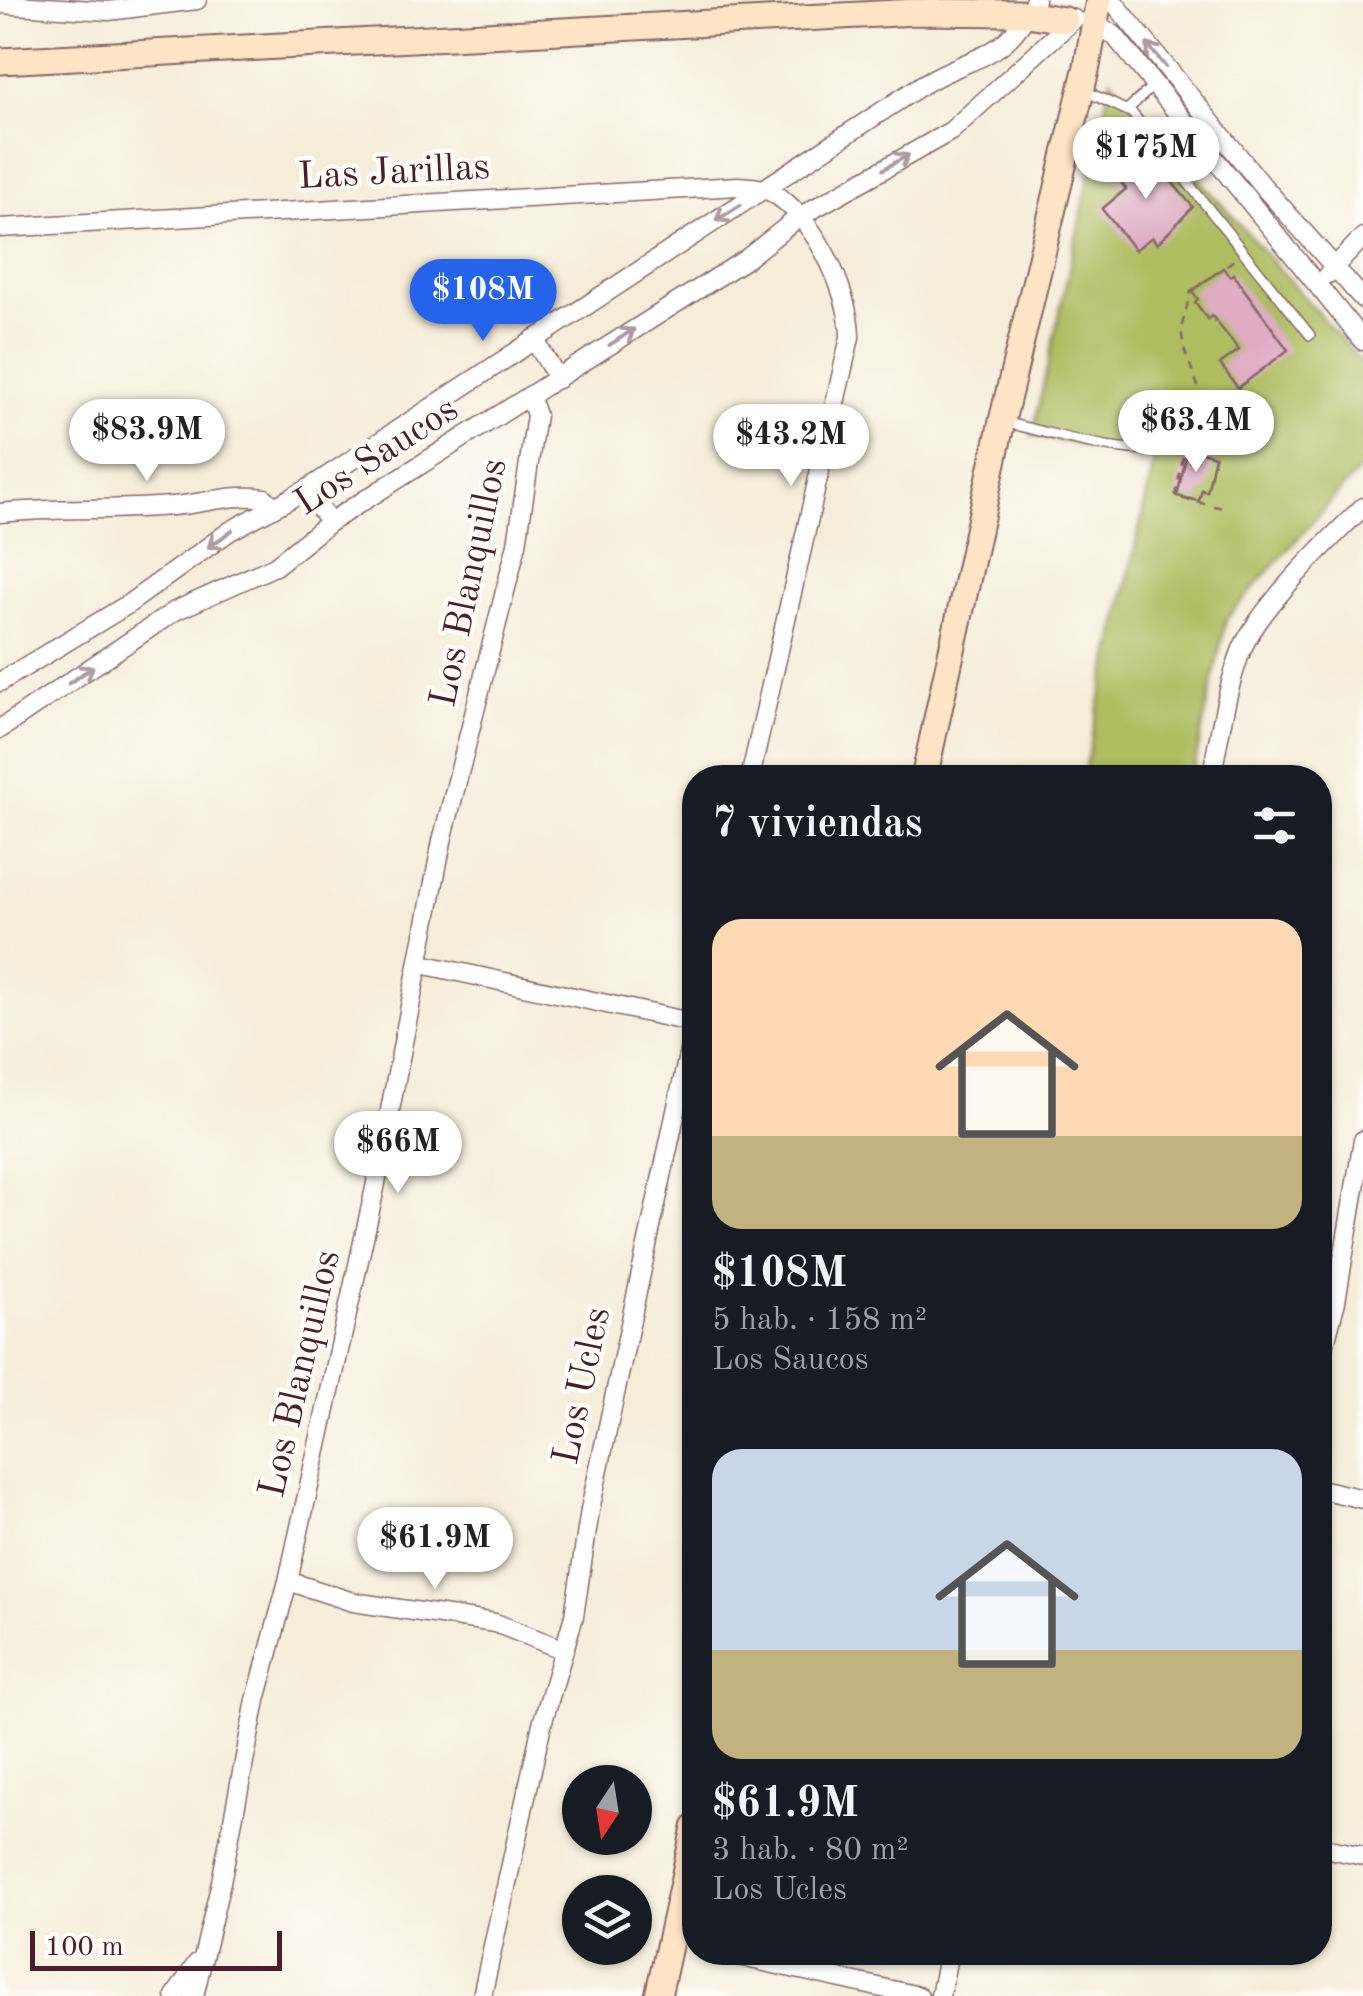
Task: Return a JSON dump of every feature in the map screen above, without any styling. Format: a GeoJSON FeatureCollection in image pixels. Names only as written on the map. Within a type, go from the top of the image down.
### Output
{"type":"FeatureCollection","features":[{"type":"Feature","properties":{"kind":"main road"},"geometry":{"type":"LineString","coordinates":[[916,12],[928,6],[967,0]]}},
{"type":"Feature","properties":{"kind":"main road"},"geometry":{"type":"LineString","coordinates":[[0,60],[916,12],[1072,11],[1082,82],[927,765]]}},
{"type":"Feature","properties":{"kind":"main road"},"geometry":{"type":"LineString","coordinates":[[658,1996],[682,1887]]}},
{"type":"Feature","properties":{"kind":"street"},"geometry":{"type":"LineString","coordinates":[[0,4],[108,11],[197,0]]}},
{"type":"Feature","properties":{"kind":"street"},"geometry":{"type":"LineString","coordinates":[[1072,11],[1114,35],[1363,341]]}},
{"type":"Feature","properties":{"kind":"street"},"geometry":{"type":"LineString","coordinates":[[1072,11],[1262,185],[1363,299]]}},
{"type":"Feature","properties":{"kind":"street","name":"Los Saucos"},"geometry":{"type":"LineString","coordinates":[[0,682],[126,605],[230,531],[306,490],[938,75],[990,54],[1010,40],[1072,11]]}},
{"type":"Feature","properties":{"kind":"street","name":"Los Saucos"},"geometry":{"type":"LineString","coordinates":[[0,729],[175,611],[275,566],[330,522],[746,259],[793,210],[951,131],[1009,81],[1072,11]]}},
{"type":"Feature","properties":{"kind":"street"},"geometry":{"type":"LineString","coordinates":[[1246,199],[1262,185]]}},
{"type":"Feature","properties":{"kind":"street","name":"Las Jarillas"},"geometry":{"type":"LineString","coordinates":[[0,228],[738,186],[766,189]]}},
{"type":"Feature","properties":{"kind":"street"},"geometry":{"type":"LineString","coordinates":[[753,765],[850,337],[850,316],[837,273],[793,210],[766,189]]}},
{"type":"Feature","properties":{"kind":"street"},"geometry":{"type":"LineString","coordinates":[[1319,287],[1363,237]]}},
{"type":"Feature","properties":{"kind":"street"},"geometry":{"type":"LineString","coordinates":[[534,339],[558,379]]}},
{"type":"Feature","properties":{"kind":"street","name":"Los Blanquillos"},"geometry":{"type":"LineString","coordinates":[[194,1996],[256,1700],[288,1581],[376,1188],[442,841],[516,544],[536,415],[530,398]]}},
{"type":"Feature","properties":{"kind":"street"},"geometry":{"type":"LineString","coordinates":[[306,490],[330,522]]}},
{"type":"Feature","properties":{"kind":"street"},"geometry":{"type":"LineString","coordinates":[[0,514],[37,509],[179,506],[236,497],[266,498],[274,507]]}},
{"type":"Feature","properties":{"kind":"street"},"geometry":{"type":"LineString","coordinates":[[1214,765],[1236,666],[1250,633],[1363,507]]}},
{"type":"Feature","properties":{"kind":"street"},"geometry":{"type":"LineString","coordinates":[[421,964],[682,1020]]}},
{"type":"Feature","properties":{"kind":"street","name":"Los Ucles"},"geometry":{"type":"LineString","coordinates":[[482,1996],[542,1724],[576,1606],[590,1510],[682,1083]]}},
{"type":"Feature","properties":{"kind":"street"},"geometry":{"type":"LineString","coordinates":[[1332,1316],[1363,1140]]}},
{"type":"Feature","properties":{"kind":"street"},"geometry":{"type":"LineString","coordinates":[[1332,1493],[1363,1499]]}},
{"type":"Feature","properties":{"kind":"street"},"geometry":{"type":"LineString","coordinates":[[288,1581],[385,1609],[495,1624],[564,1650]]}},
{"type":"Feature","properties":{"kind":"street"},"geometry":{"type":"LineString","coordinates":[[1332,1850],[1363,1856]]}},
{"type":"Feature","properties":{"kind":"street","name":"Los Blanquillos"},"geometry":{"type":"LineString","coordinates":[[175,1996],[204,1954]]}},
{"type":"Feature","properties":{"kind":"street"},"geometry":{"type":"LineString","coordinates":[[774,1965],[919,1996]]}},
{"type":"Feature","properties":{"kind":"street"},"geometry":{"type":"LineString","coordinates":[[940,1996],[947,1965]]}},
{"type":"Feature","properties":{"kind":"lane"},"geometry":{"type":"LineString","coordinates":[[1082,82],[1127,110],[1310,336]]}},
{"type":"Feature","properties":{"kind":"lane"},"geometry":{"type":"LineString","coordinates":[[1127,110],[1154,85]]}},
{"type":"Feature","properties":{"kind":"lane"},"geometry":{"type":"LineString","coordinates":[[1002,422],[1125,448],[1170,449],[1184,445]]}},
{"type":"Feature","properties":{"kind":"path"},"geometry":{"type":"LineString","coordinates":[[1227,509],[1175,496],[1184,445],[1195,428],[1195,410],[1202,397],[1184,350],[1181,329],[1191,291],[1245,253]]}},
{"type":"Feature","properties":{"kind":"green space"},"geometry":{"type":"Polygon","coordinates":[[[1111,79],[1363,364],[1363,465],[1226,619],[1195,765],[1086,765],[1155,459],[1032,436],[1111,79]]]}},
{"type":"Feature","properties":{"kind":"building"},"geometry":{"type":"Polygon","coordinates":[[[1144,149],[1193,207],[1157,244],[1152,237],[1135,250],[1102,209],[1126,189],[1114,173],[1144,149]]]}},
{"type":"Feature","properties":{"kind":"building"},"geometry":{"type":"Polygon","coordinates":[[[1223,268],[1230,276],[1233,274],[1288,350],[1238,388],[1220,364],[1239,350],[1212,316],[1208,319],[1192,291],[1223,268]]]}},
{"type":"Feature","properties":{"kind":"building"},"geometry":{"type":"Polygon","coordinates":[[[1192,449],[1215,456],[1207,492],[1202,490],[1199,501],[1177,496],[1187,453],[1192,449]]]}}]}
